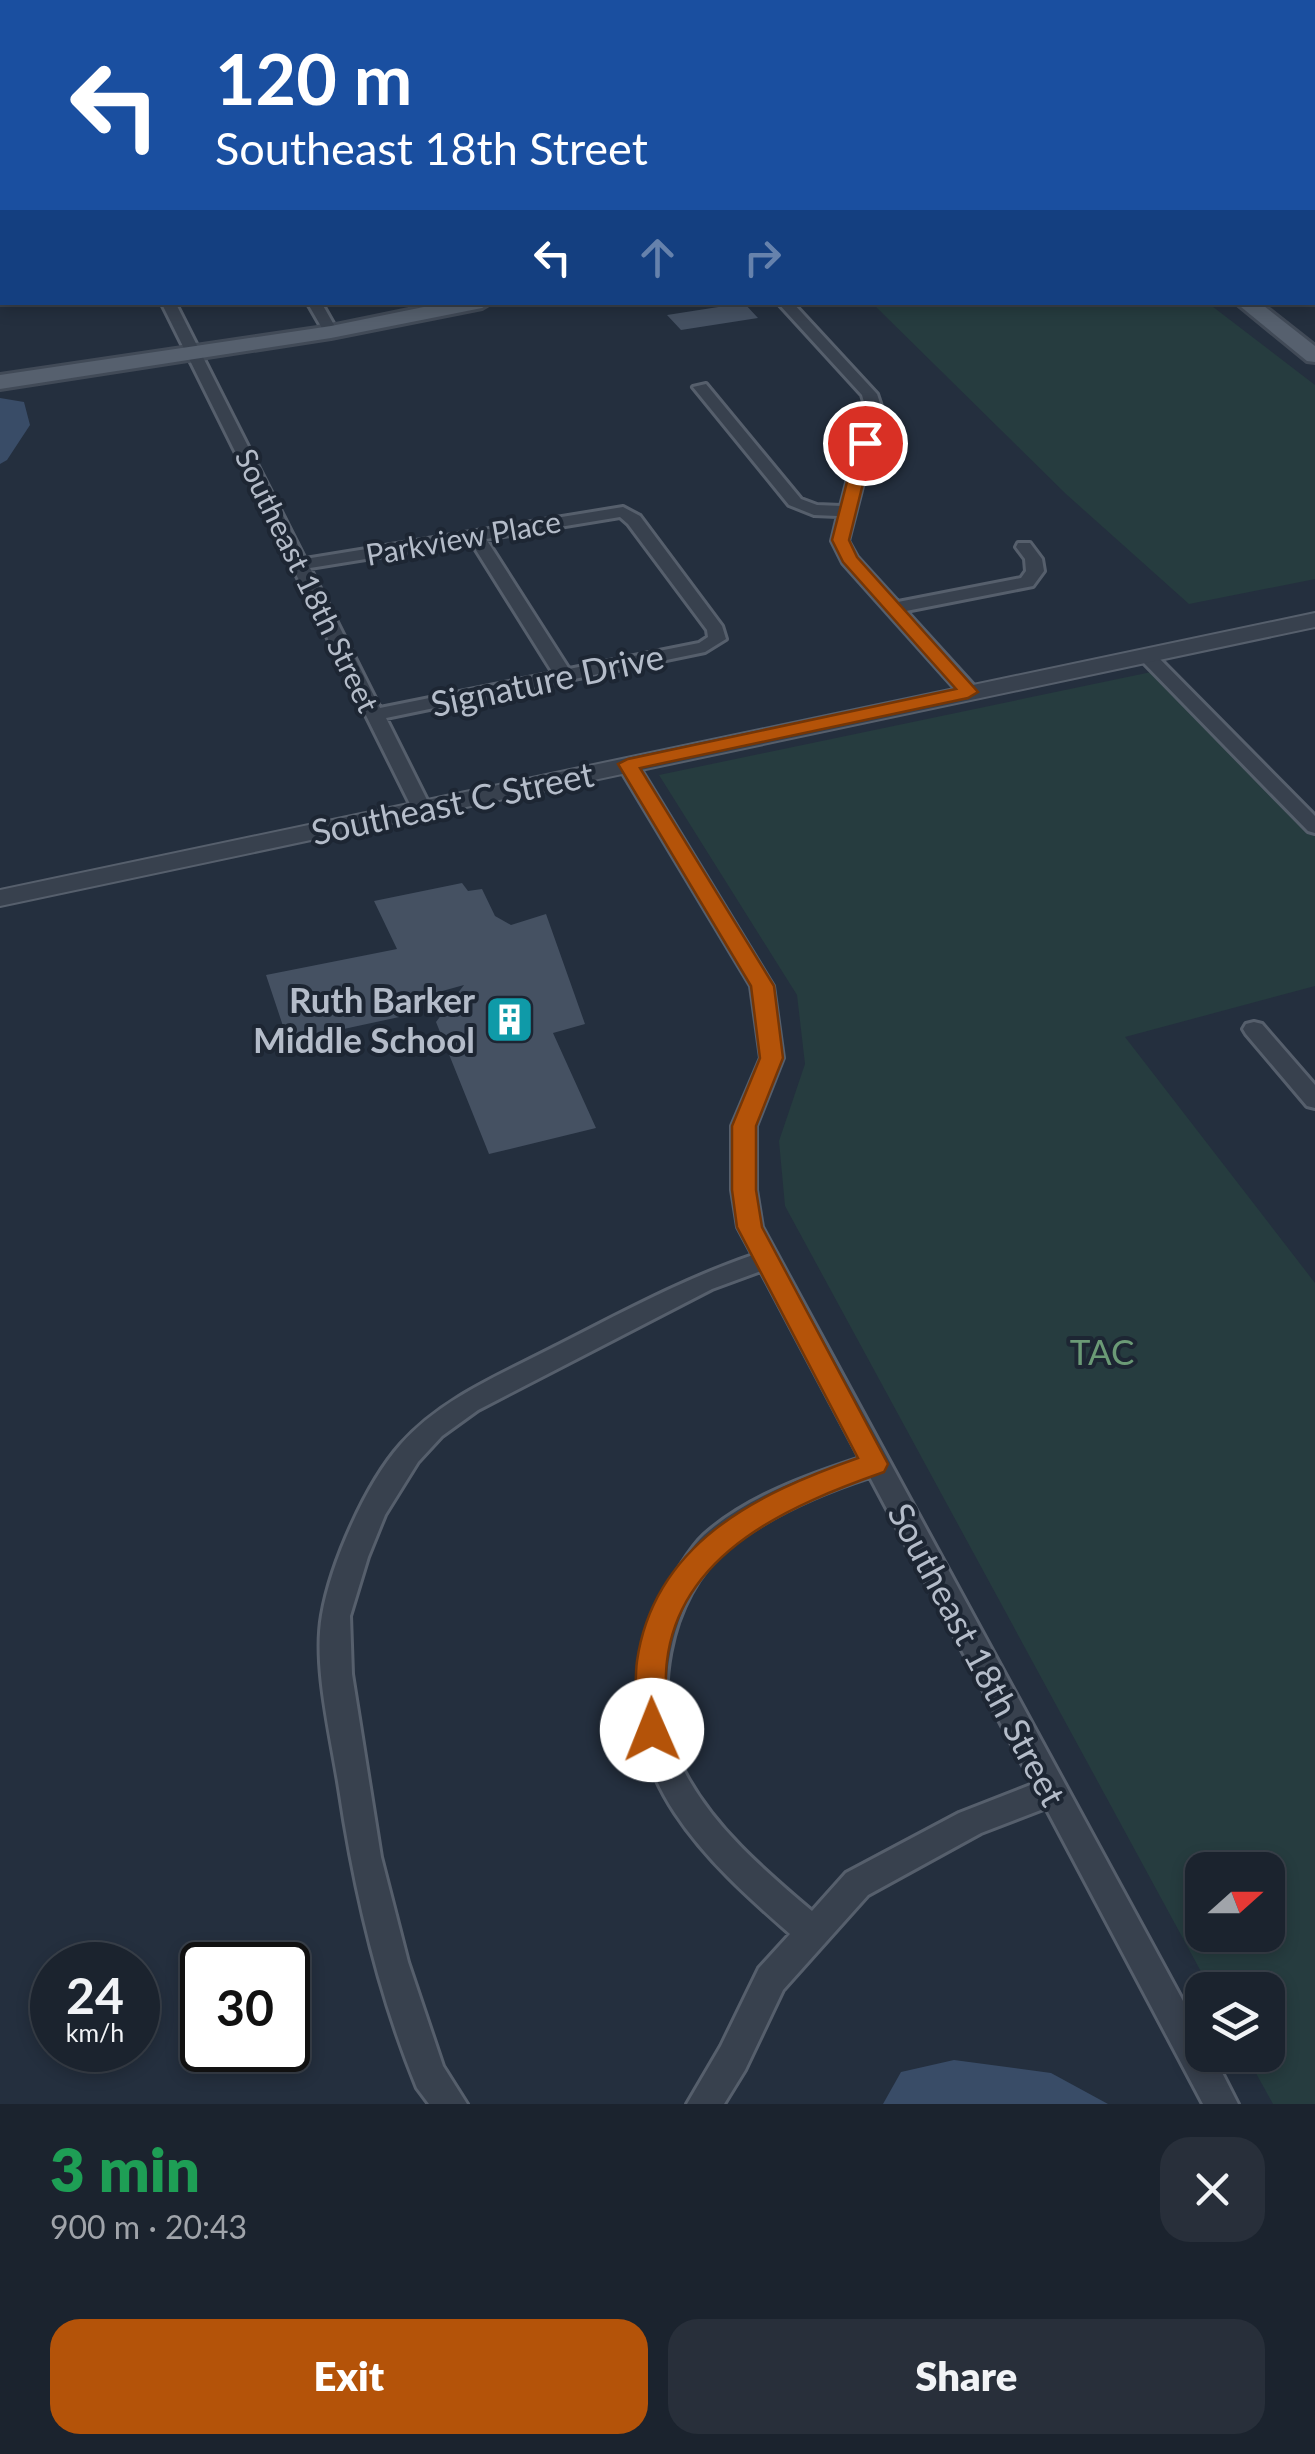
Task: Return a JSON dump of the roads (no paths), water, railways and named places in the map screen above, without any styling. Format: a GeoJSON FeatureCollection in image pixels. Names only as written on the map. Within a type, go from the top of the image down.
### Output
{"type":"FeatureCollection","features":[{"type":"Feature","properties":{"kind":"main road"},"geometry":{"type":"LineString","coordinates":[[0,382],[331,332],[467,305]]}},
{"type":"Feature","properties":{"kind":"main road"},"geometry":{"type":"LineString","coordinates":[[1249,305],[1315,356]]}},
{"type":"Feature","properties":{"kind":"street","name":"Southeast 18th Street"},"geometry":{"type":"LineString","coordinates":[[170,305],[421,808]]}},
{"type":"Feature","properties":{"kind":"street"},"geometry":{"type":"LineString","coordinates":[[316,305],[331,332]]}},
{"type":"Feature","properties":{"kind":"street"},"geometry":{"type":"LineString","coordinates":[[787,305],[869,394],[874,409],[840,540],[849,558],[968,692]]}},
{"type":"Feature","properties":{"kind":"street"},"geometry":{"type":"LineString","coordinates":[[701,387],[795,502],[814,510],[847,511]]}},
{"type":"Feature","properties":{"kind":"street","name":"Parkview Place"},"geometry":{"type":"LineString","coordinates":[[299,565],[608,512],[626,514],[716,630],[717,639]]}},
{"type":"Feature","properties":{"kind":"street"},"geometry":{"type":"LineString","coordinates":[[474,534],[563,674]]}},
{"type":"Feature","properties":{"kind":"street"},"geometry":{"type":"LineString","coordinates":[[896,608],[1027,582],[1035,571],[1024,547]]}},
{"type":"Feature","properties":{"kind":"street","name":"Southeast C Street"},"geometry":{"type":"LineString","coordinates":[[0,898],[1315,620]]}},
{"type":"Feature","properties":{"kind":"street","name":"Signature Drive"},"geometry":{"type":"LineString","coordinates":[[374,715],[706,647],[717,639]]}},
{"type":"Feature","properties":{"kind":"street"},"geometry":{"type":"LineString","coordinates":[[1148,658],[1315,826]]}},
{"type":"Feature","properties":{"kind":"street","name":"Southeast 18th Street"},"geometry":{"type":"LineString","coordinates":[[628,764],[762,986],[772,1058],[744,1126],[744,1190],[750,1227],[1221,2104]]}},
{"type":"Feature","properties":{"kind":"street"},"geometry":{"type":"LineString","coordinates":[[1254,1029],[1315,1100]]}},
{"type":"Feature","properties":{"kind":"street"},"geometry":{"type":"LineString","coordinates":[[450,2104],[429,2076],[392,1962],[365,1857],[337,1674],[336,1616],[354,1557],[373,1511],[408,1454],[432,1429],[469,1402],[703,1282],[767,1260]]}},
{"type":"Feature","properties":{"kind":"street"},"geometry":{"type":"LineString","coordinates":[[812,1932],[773,1898],[684,1801],[652,1730],[652,1660],[672,1596],[715,1542],[805,1488],[875,1464]]}},
{"type":"Feature","properties":{"kind":"street"},"geometry":{"type":"LineString","coordinates":[[704,2104],[733,2058],[770,1979],[856,1884],[970,1822],[1052,1791]]}},
{"type":"Feature","properties":{"kind":"water"},"geometry":{"type":"Polygon","coordinates":[[[0,398],[24,402],[30,425],[7,460],[0,464],[0,398]]]}},
{"type":"Feature","properties":{"kind":"water"},"geometry":{"type":"Polygon","coordinates":[[[954,2060],[1051,2073],[1108,2104],[883,2104],[901,2072],[954,2060]]]}},
{"type":"Feature","properties":{"kind":"place","name":"Ruth Barker Middle School"},"geometry":{"type":"Point","coordinates":[510,1019]}},
{"type":"Feature","properties":{"kind":"park label","name":"TAC"},"geometry":{"type":"Point","coordinates":[1102,1351]}}]}
